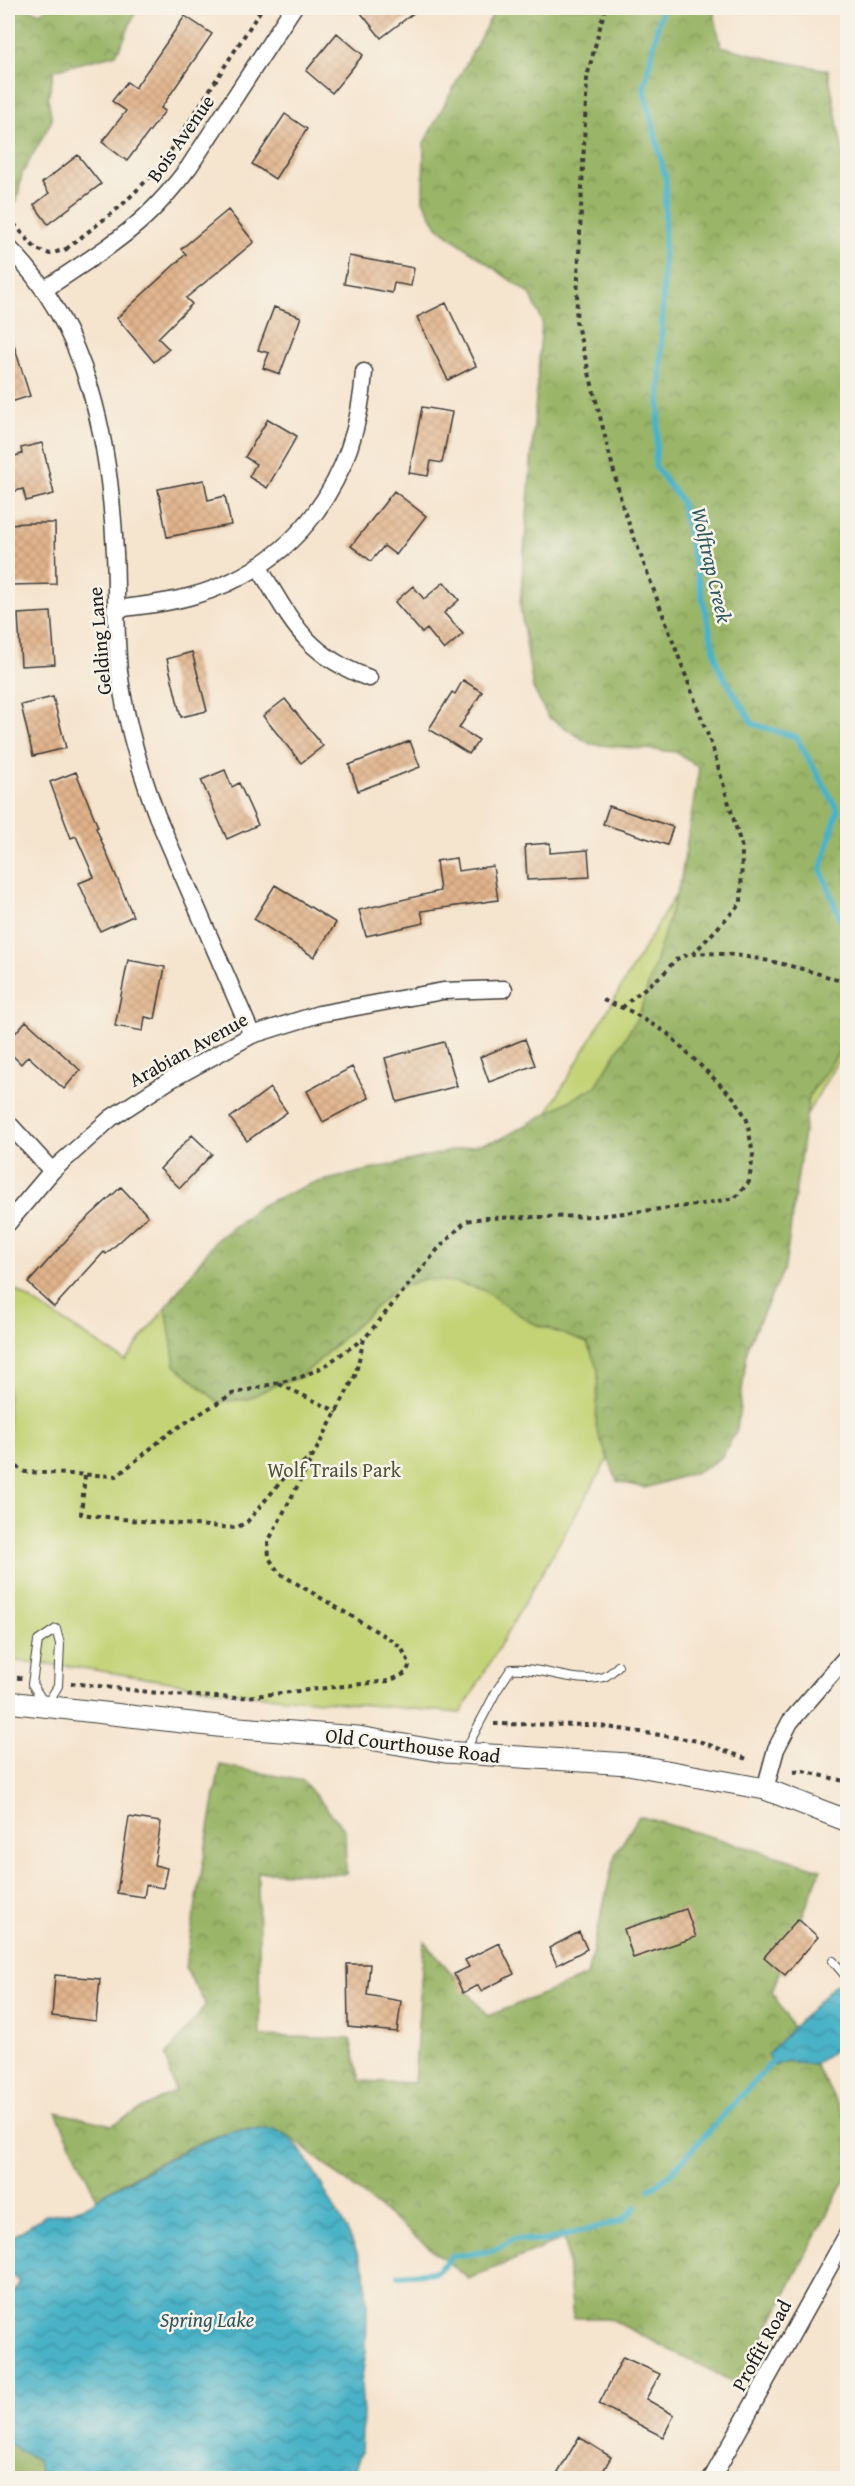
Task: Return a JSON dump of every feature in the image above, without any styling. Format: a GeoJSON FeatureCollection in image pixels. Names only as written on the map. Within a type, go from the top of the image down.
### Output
{"type":"FeatureCollection","features":[{"type":"Feature","properties":{"kind":"street","name":"Bois Avenue"},"geometry":{"type":"LineString","coordinates":[[45,289],[146,216],[175,185],[293,8]]}},
{"type":"Feature","properties":{"kind":"street","name":"Gelding Lane"},"geometry":{"type":"LineString","coordinates":[[8,247],[45,289],[63,319],[80,355],[94,403],[106,464],[113,517],[119,672],[130,731],[145,783],[252,1035]]}},
{"type":"Feature","properties":{"kind":"street"},"geometry":{"type":"LineString","coordinates":[[115,609],[163,603],[230,582],[258,566],[291,540],[327,498],[341,471],[353,439],[361,404],[364,372]]}},
{"type":"Feature","properties":{"kind":"street"},"geometry":{"type":"LineString","coordinates":[[258,566],[306,640],[345,669],[369,678]]}},
{"type":"Feature","properties":{"kind":"street","name":"Arabian Avenue"},"geometry":{"type":"LineString","coordinates":[[8,1222],[52,1171],[111,1118],[170,1080],[252,1035],[319,1014],[443,992],[504,989]]}},
{"type":"Feature","properties":{"kind":"street"},"geometry":{"type":"LineString","coordinates":[[8,1123],[52,1171]]}},
{"type":"Feature","properties":{"kind":"street"},"geometry":{"type":"LineString","coordinates":[[765,1789],[776,1749],[790,1722],[848,1655]]}},
{"type":"Feature","properties":{"kind":"street","name":"Old Courthouse Road"},"geometry":{"type":"LineString","coordinates":[[8,1702],[226,1728],[358,1737],[464,1754],[628,1764],[765,1789],[848,1821]]}},
{"type":"Feature","properties":{"kind":"street","name":"Proffit Road"},"geometry":{"type":"LineString","coordinates":[[712,2478],[848,2233]]}},
{"type":"Feature","properties":{"kind":"lane"},"geometry":{"type":"LineString","coordinates":[[56,1629],[60,1644],[58,1682],[46,1706],[32,1684],[38,1641],[56,1629]]}},
{"type":"Feature","properties":{"kind":"lane"},"geometry":{"type":"LineString","coordinates":[[464,1754],[497,1690],[511,1669],[524,1668],[590,1679],[606,1676],[618,1666]]}},
{"type":"Feature","properties":{"kind":"lane"},"geometry":{"type":"LineString","coordinates":[[833,1961],[848,1979]]}},
{"type":"Feature","properties":{"kind":"path"},"geometry":{"type":"LineString","coordinates":[[8,217],[36,249],[50,254],[66,249],[121,206],[160,165],[262,8]]}},
{"type":"Feature","properties":{"kind":"path"},"geometry":{"type":"LineString","coordinates":[[605,8],[587,77],[576,321],[623,508],[712,746],[742,848],[741,903],[692,955]]}},
{"type":"Feature","properties":{"kind":"path"},"geometry":{"type":"LineString","coordinates":[[66,249],[76,267]]}},
{"type":"Feature","properties":{"kind":"path"},"geometry":{"type":"LineString","coordinates":[[622,1008],[638,992],[665,972],[676,959],[706,952],[733,955],[827,975],[848,984]]}},
{"type":"Feature","properties":{"kind":"path"},"geometry":{"type":"LineString","coordinates":[[8,1462],[25,1472],[117,1476],[172,1431],[231,1394],[278,1384],[323,1367],[364,1339],[438,1249],[466,1221],[483,1218],[597,1216],[696,1205],[735,1198],[749,1182],[753,1155],[747,1120],[736,1100],[667,1033],[603,1000]]}},
{"type":"Feature","properties":{"kind":"path"},"geometry":{"type":"LineString","coordinates":[[58,1682],[175,1695],[237,1698],[389,1681],[406,1673],[410,1664],[402,1649],[393,1641],[279,1574],[269,1558],[268,1542],[338,1412],[355,1376],[364,1339]]}},
{"type":"Feature","properties":{"kind":"path"},"geometry":{"type":"LineString","coordinates":[[278,1384],[338,1412]]}},
{"type":"Feature","properties":{"kind":"path"},"geometry":{"type":"LineString","coordinates":[[85,1474],[81,1514],[236,1528],[247,1522],[284,1478],[316,1453]]}},
{"type":"Feature","properties":{"kind":"path"},"geometry":{"type":"LineString","coordinates":[[8,1677],[33,1679]]}},
{"type":"Feature","properties":{"kind":"path"},"geometry":{"type":"LineString","coordinates":[[480,1723],[594,1725],[699,1741],[747,1758]]}},
{"type":"Feature","properties":{"kind":"path"},"geometry":{"type":"LineString","coordinates":[[794,1772],[803,1771],[848,1782]]}},
{"type":"Feature","properties":{"kind":"green space"},"geometry":{"type":"Polygon","coordinates":[[[8,8],[26,8],[41,13],[45,8],[138,8],[116,54],[54,70],[48,99],[52,120],[22,174],[17,201],[8,209],[8,8]]]}},
{"type":"Feature","properties":{"kind":"green space"},"geometry":{"type":"Polygon","coordinates":[[[496,8],[713,8],[721,46],[774,60],[828,70],[847,176],[847,1040],[809,1096],[785,1267],[748,1345],[737,1429],[723,1456],[700,1471],[645,1488],[617,1481],[596,1428],[598,1370],[587,1343],[530,1322],[483,1290],[454,1282],[424,1279],[395,1289],[301,1377],[275,1385],[248,1399],[218,1402],[175,1365],[166,1307],[216,1240],[260,1206],[310,1184],[501,1139],[596,1086],[639,1015],[681,879],[699,768],[676,752],[590,744],[548,717],[533,688],[520,606],[542,321],[531,295],[437,227],[423,200],[424,143],[496,8]]]}},
{"type":"Feature","properties":{"kind":"green space","name":"Wolf Trails Park"},"geometry":{"type":"Polygon","coordinates":[[[809,667],[847,683],[847,1045],[461,1713],[252,1695],[76,1667],[8,1660],[8,1285],[125,1361],[166,1307],[508,1180],[809,667]]]}},
{"type":"Feature","properties":{"kind":"green space"},"geometry":{"type":"Polygon","coordinates":[[[220,1765],[303,1781],[345,1830],[346,1874],[258,1872],[260,2036],[350,2039],[360,2081],[414,2083],[424,1941],[488,2016],[587,1976],[615,1855],[639,1816],[821,1869],[772,1992],[847,2120],[847,2175],[739,2385],[608,2318],[573,2318],[565,2238],[469,2279],[289,2136],[260,2129],[230,2132],[162,2161],[97,2199],[56,2112],[112,2125],[175,2091],[166,2056],[206,2005],[185,1968],[220,1765]]]}},
{"type":"Feature","properties":{"kind":"green space"},"geometry":{"type":"Polygon","coordinates":[[[8,2444],[38,2460],[41,2478],[8,2478],[8,2444]]]}},
{"type":"Feature","properties":{"kind":"water"},"geometry":{"type":"Polygon","coordinates":[[[843,1983],[847,1989],[847,2037],[829,2055],[813,2065],[787,2061],[774,2066],[768,2054],[834,1985],[843,1983]]]}},
{"type":"Feature","properties":{"kind":"water","name":"Spring Lake"},"geometry":{"type":"Polygon","coordinates":[[[273,2129],[289,2136],[307,2159],[348,2232],[365,2269],[367,2310],[366,2351],[361,2384],[363,2413],[361,2452],[352,2478],[41,2478],[38,2460],[8,2444],[8,2304],[20,2281],[8,2274],[8,2240],[46,2215],[72,2211],[90,2204],[111,2190],[188,2149],[231,2131],[273,2129]]]}},
{"type":"Feature","properties":{"kind":"building"},"geometry":{"type":"Polygon","coordinates":[[[357,8],[420,8],[381,38],[357,8]]]}},
{"type":"Feature","properties":{"kind":"building"},"geometry":{"type":"Polygon","coordinates":[[[185,16],[212,34],[161,108],[165,111],[127,161],[102,142],[126,111],[112,101],[127,82],[135,88],[185,16]]]}},
{"type":"Feature","properties":{"kind":"building"},"geometry":{"type":"Polygon","coordinates":[[[337,33],[363,55],[332,93],[306,71],[337,33]]]}},
{"type":"Feature","properties":{"kind":"building"},"geometry":{"type":"Polygon","coordinates":[[[285,114],[307,129],[275,179],[252,164],[285,114]]]}},
{"type":"Feature","properties":{"kind":"building"},"geometry":{"type":"Polygon","coordinates":[[[78,155],[101,184],[48,224],[34,205],[49,193],[42,183],[78,155]]]}},
{"type":"Feature","properties":{"kind":"building"},"geometry":{"type":"Polygon","coordinates":[[[228,210],[254,242],[186,298],[192,304],[158,338],[169,349],[154,362],[117,318],[186,254],[181,249],[228,210]]]}},
{"type":"Feature","properties":{"kind":"building"},"geometry":{"type":"Polygon","coordinates":[[[349,256],[414,268],[411,286],[394,283],[392,293],[344,284],[349,256]]]}},
{"type":"Feature","properties":{"kind":"building"},"geometry":{"type":"Polygon","coordinates":[[[446,303],[476,366],[448,380],[417,317],[446,303]]]}},
{"type":"Feature","properties":{"kind":"building"},"geometry":{"type":"Polygon","coordinates":[[[274,307],[301,317],[280,374],[263,368],[269,353],[258,350],[274,307]]]}},
{"type":"Feature","properties":{"kind":"building"},"geometry":{"type":"Polygon","coordinates":[[[11,336],[30,396],[8,403],[8,337],[11,336]]]}},
{"type":"Feature","properties":{"kind":"building"},"geometry":{"type":"Polygon","coordinates":[[[422,407],[452,412],[442,463],[431,461],[428,476],[409,473],[422,407]]]}},
{"type":"Feature","properties":{"kind":"building"},"geometry":{"type":"Polygon","coordinates":[[[268,419],[297,436],[267,488],[249,477],[256,464],[245,457],[268,419]]]}},
{"type":"Feature","properties":{"kind":"building"},"geometry":{"type":"Polygon","coordinates":[[[42,443],[54,494],[26,501],[23,489],[12,492],[8,458],[22,454],[21,448],[42,443]]]}},
{"type":"Feature","properties":{"kind":"building"},"geometry":{"type":"Polygon","coordinates":[[[204,480],[208,500],[225,496],[231,525],[167,537],[158,489],[204,480]]]}},
{"type":"Feature","properties":{"kind":"building"},"geometry":{"type":"Polygon","coordinates":[[[394,491],[426,516],[396,555],[384,546],[371,561],[351,546],[394,491]]]}},
{"type":"Feature","properties":{"kind":"building"},"geometry":{"type":"Polygon","coordinates":[[[55,523],[56,584],[8,585],[8,524],[55,523]]]}},
{"type":"Feature","properties":{"kind":"building"},"geometry":{"type":"Polygon","coordinates":[[[444,582],[459,600],[444,613],[463,634],[444,650],[427,629],[422,633],[395,602],[413,586],[424,599],[444,582]]]}},
{"type":"Feature","properties":{"kind":"building"},"geometry":{"type":"Polygon","coordinates":[[[51,612],[55,664],[21,666],[18,614],[51,612]]]}},
{"type":"Feature","properties":{"kind":"building"},"geometry":{"type":"Polygon","coordinates":[[[192,652],[207,711],[181,717],[167,659],[192,652]]]}},
{"type":"Feature","properties":{"kind":"building"},"geometry":{"type":"Polygon","coordinates":[[[463,680],[482,692],[459,728],[479,740],[469,754],[429,729],[452,692],[455,694],[463,680]]]}},
{"type":"Feature","properties":{"kind":"building"},"geometry":{"type":"Polygon","coordinates":[[[53,697],[66,748],[33,756],[21,705],[53,697]]]}},
{"type":"Feature","properties":{"kind":"building"},"geometry":{"type":"Polygon","coordinates":[[[285,699],[323,746],[301,763],[263,716],[285,699]]]}},
{"type":"Feature","properties":{"kind":"building"},"geometry":{"type":"Polygon","coordinates":[[[410,741],[420,767],[358,791],[349,765],[410,741]]]}},
{"type":"Feature","properties":{"kind":"building"},"geometry":{"type":"Polygon","coordinates":[[[225,770],[232,787],[239,783],[258,825],[227,839],[201,780],[225,770]]]}},
{"type":"Feature","properties":{"kind":"building"},"geometry":{"type":"Polygon","coordinates":[[[76,772],[98,827],[96,828],[133,916],[100,931],[79,883],[94,877],[76,836],[71,838],[50,782],[76,772]]]}},
{"type":"Feature","properties":{"kind":"building"},"geometry":{"type":"Polygon","coordinates":[[[609,806],[673,827],[667,845],[603,824],[609,806]]]}},
{"type":"Feature","properties":{"kind":"building"},"geometry":{"type":"Polygon","coordinates":[[[550,843],[550,853],[588,850],[590,877],[527,880],[525,845],[550,843]]]}},
{"type":"Feature","properties":{"kind":"building"},"geometry":{"type":"Polygon","coordinates":[[[456,858],[458,871],[493,866],[498,900],[421,911],[424,923],[366,936],[359,910],[440,891],[436,861],[456,858]]]}},
{"type":"Feature","properties":{"kind":"building"},"geometry":{"type":"Polygon","coordinates":[[[275,885],[336,923],[314,957],[254,919],[275,885]]]}},
{"type":"Feature","properties":{"kind":"building"},"geometry":{"type":"Polygon","coordinates":[[[128,960],[165,967],[155,1019],[145,1017],[143,1031],[115,1026],[128,960]]]}},
{"type":"Feature","properties":{"kind":"building"},"geometry":{"type":"Polygon","coordinates":[[[26,1021],[80,1070],[64,1089],[28,1056],[21,1064],[8,1051],[8,1041],[26,1021]]]}},
{"type":"Feature","properties":{"kind":"building"},"geometry":{"type":"Polygon","coordinates":[[[525,1039],[535,1065],[489,1082],[480,1057],[525,1039]]]}},
{"type":"Feature","properties":{"kind":"building"},"geometry":{"type":"Polygon","coordinates":[[[444,1042],[457,1086],[397,1102],[385,1058],[444,1042]]]}},
{"type":"Feature","properties":{"kind":"building"},"geometry":{"type":"Polygon","coordinates":[[[352,1067],[369,1098],[323,1122],[307,1091],[352,1067]]]}},
{"type":"Feature","properties":{"kind":"building"},"geometry":{"type":"Polygon","coordinates":[[[270,1088],[287,1112],[247,1141],[230,1118],[270,1088]]]}},
{"type":"Feature","properties":{"kind":"building"},"geometry":{"type":"Polygon","coordinates":[[[192,1135],[212,1154],[180,1188],[160,1169],[192,1135]]]}},
{"type":"Feature","properties":{"kind":"building"},"geometry":{"type":"Polygon","coordinates":[[[121,1187],[148,1216],[106,1254],[104,1252],[54,1307],[28,1283],[79,1226],[121,1187]]]}},
{"type":"Feature","properties":{"kind":"building"},"geometry":{"type":"Polygon","coordinates":[[[129,1817],[161,1822],[154,1865],[167,1868],[163,1888],[146,1885],[144,1897],[117,1893],[129,1817]]]}},
{"type":"Feature","properties":{"kind":"building"},"geometry":{"type":"Polygon","coordinates":[[[686,1909],[696,1937],[633,1958],[624,1929],[686,1909]]]}},
{"type":"Feature","properties":{"kind":"building"},"geometry":{"type":"Polygon","coordinates":[[[798,1919],[818,1937],[785,1975],[764,1957],[798,1919]]]}},
{"type":"Feature","properties":{"kind":"building"},"geometry":{"type":"Polygon","coordinates":[[[579,1932],[587,1949],[557,1965],[549,1948],[579,1932]]]}},
{"type":"Feature","properties":{"kind":"building"},"geometry":{"type":"Polygon","coordinates":[[[499,1943],[514,1974],[481,1991],[478,1985],[463,1993],[454,1974],[469,1967],[465,1960],[499,1943]]]}},
{"type":"Feature","properties":{"kind":"building"},"geometry":{"type":"Polygon","coordinates":[[[347,1964],[370,1964],[367,1995],[401,2001],[397,2032],[348,2027],[347,1964]]]}},
{"type":"Feature","properties":{"kind":"building"},"geometry":{"type":"Polygon","coordinates":[[[55,1975],[100,1979],[96,2021],[52,2016],[55,1975]]]}},
{"type":"Feature","properties":{"kind":"building"},"geometry":{"type":"Polygon","coordinates":[[[623,2357],[660,2374],[646,2399],[674,2415],[663,2437],[599,2404],[623,2357]]]}},
{"type":"Feature","properties":{"kind":"building"},"geometry":{"type":"Polygon","coordinates":[[[579,2437],[611,2457],[599,2478],[555,2478],[579,2437]]]}},
{"type":"Feature","properties":{"kind":"waterway","name":"Wolftrap Creek"},"geometry":{"type":"LineString","coordinates":[[662,8],[644,88],[666,180],[660,400],[655,466],[681,501],[718,667],[753,724],[796,737],[838,810],[821,869],[848,939]]}},
{"type":"Feature","properties":{"kind":"waterway"},"geometry":{"type":"LineString","coordinates":[[649,2189],[666,2178],[776,2058]]}},
{"type":"Feature","properties":{"kind":"waterway"},"geometry":{"type":"LineString","coordinates":[[399,2275],[436,2272],[453,2256],[493,2251],[514,2239],[544,2241],[622,2221],[636,2207]]}}]}
